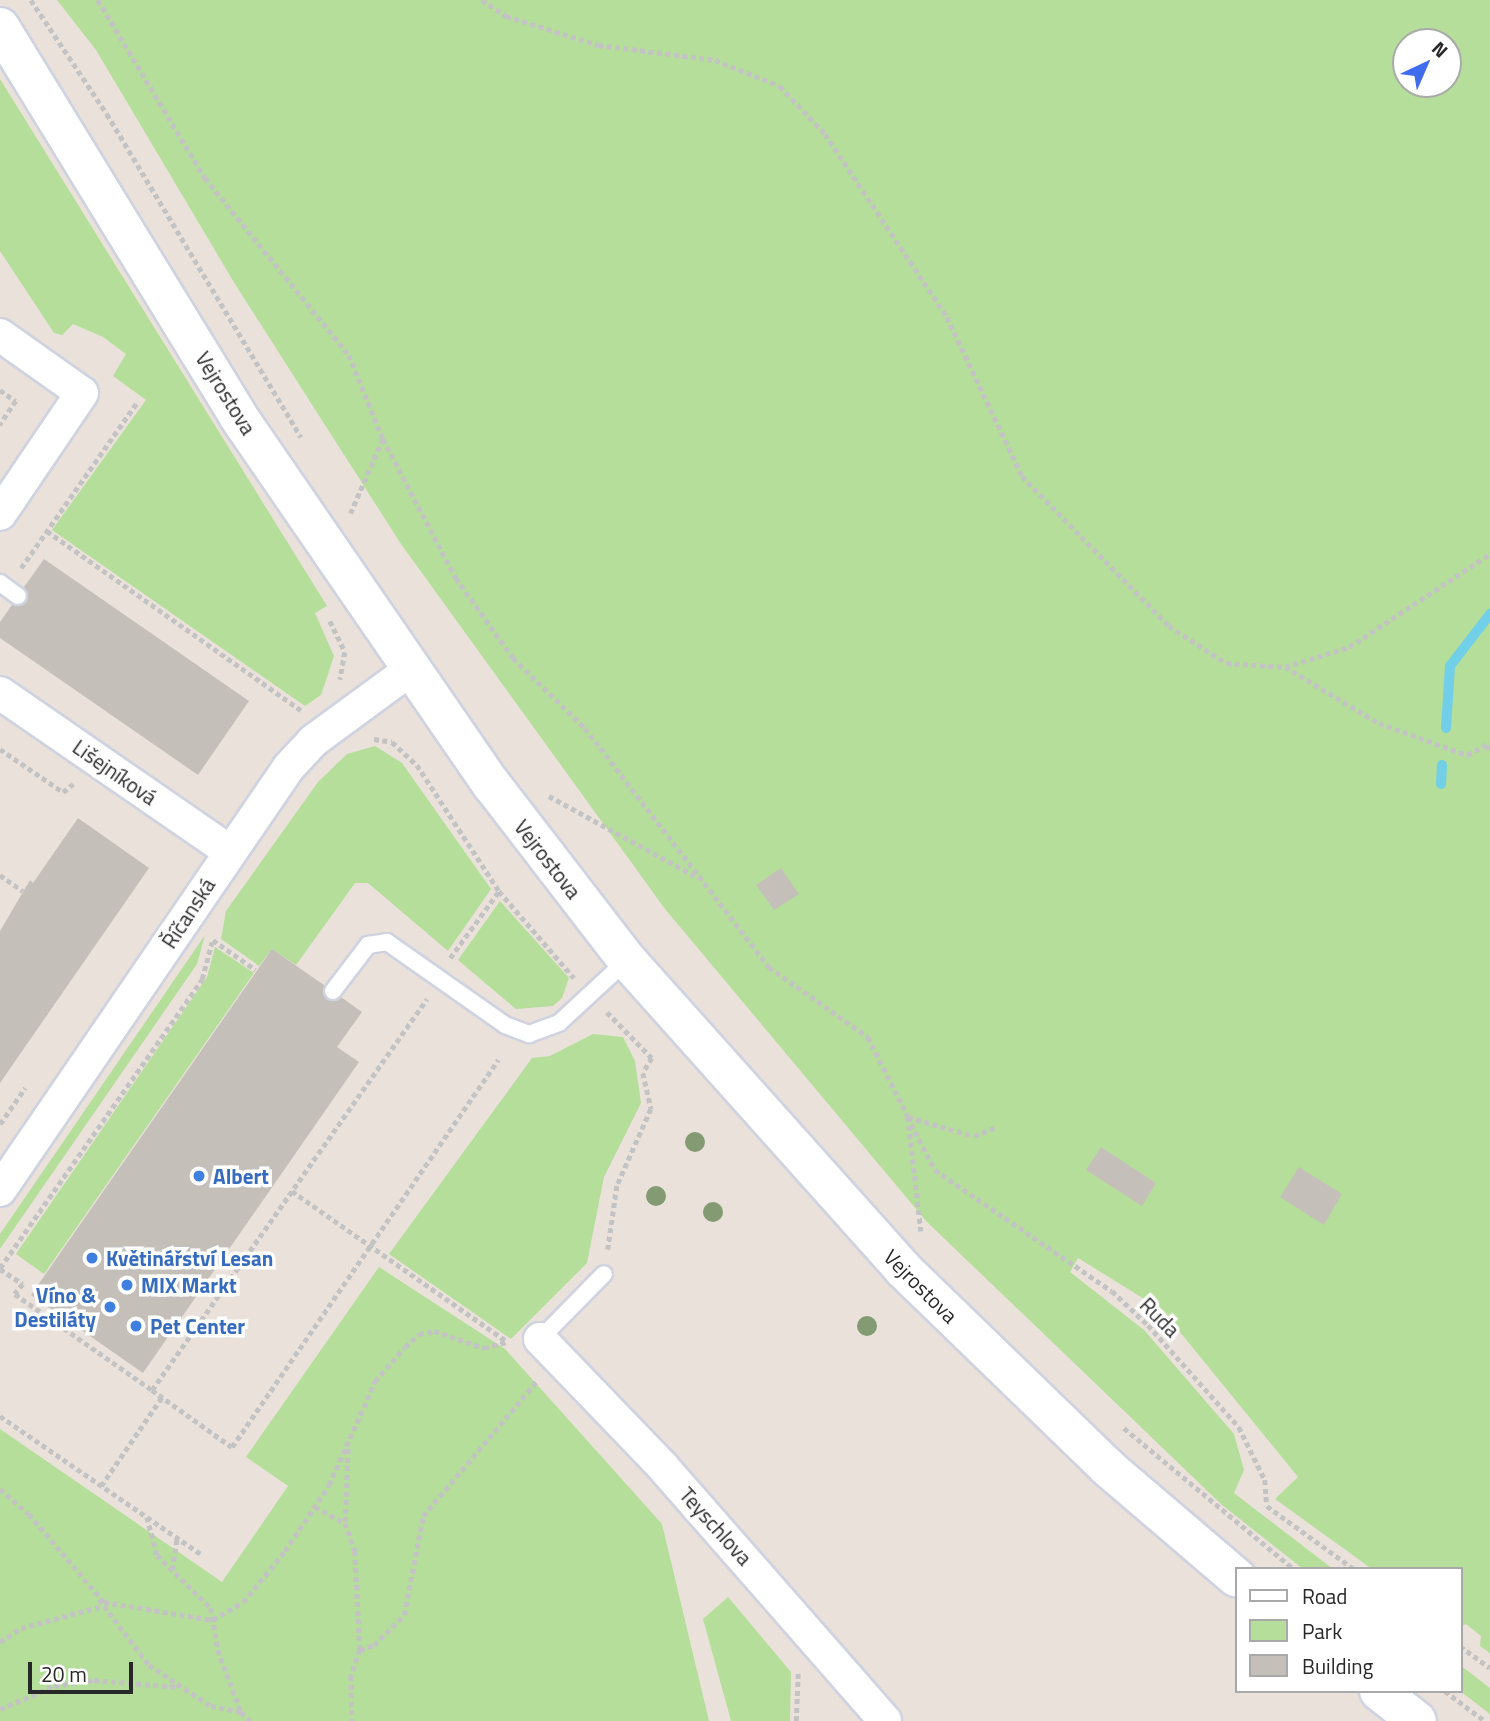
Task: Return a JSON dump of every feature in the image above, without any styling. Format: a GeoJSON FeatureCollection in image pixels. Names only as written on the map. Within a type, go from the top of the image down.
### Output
{"type":"FeatureCollection","features":[{"type":"Feature","properties":{"kind":"street","name":"Vejrostova"},"geometry":{"type":"LineString","coordinates":[[0,27],[238,416],[411,669],[543,854],[627,960],[903,1269],[1107,1466],[1234,1575]]}},
{"type":"Feature","properties":{"kind":"street"},"geometry":{"type":"LineString","coordinates":[[0,335],[82,393],[0,514]]}},
{"type":"Feature","properties":{"kind":"street","name":"Říčanská"},"geometry":{"type":"LineString","coordinates":[[0,1190],[229,851],[313,741],[411,669]]}},
{"type":"Feature","properties":{"kind":"street","name":"Lišejníková"},"geometry":{"type":"LineString","coordinates":[[0,692],[229,851]]}},
{"type":"Feature","properties":{"kind":"street","name":"Teyschlova"},"geometry":{"type":"LineString","coordinates":[[540,1339],[681,1488],[885,1721]]}},
{"type":"Feature","properties":{"kind":"street"},"geometry":{"type":"LineString","coordinates":[[1381,1693],[1417,1721]]}},
{"type":"Feature","properties":{"kind":"lane"},"geometry":{"type":"LineString","coordinates":[[333,991],[360,954],[378,940],[438,976],[505,1025],[529,1034],[559,1023],[627,960]]}},
{"type":"Feature","properties":{"kind":"lane"},"geometry":{"type":"LineString","coordinates":[[540,1339],[604,1274]]}},
{"type":"Feature","properties":{"kind":"path"},"geometry":{"type":"LineString","coordinates":[[31,0],[107,114],[306,446]]}},
{"type":"Feature","properties":{"kind":"path","name":"Ruda"},"geometry":{"type":"LineString","coordinates":[[97,0],[205,178],[349,355],[383,439],[470,598],[513,658],[585,728],[769,967],[868,1037],[935,1170],[1112,1291],[1148,1325],[1239,1427],[1265,1480],[1267,1506],[1351,1567]]}},
{"type":"Feature","properties":{"kind":"path"},"geometry":{"type":"LineString","coordinates":[[482,0],[506,16],[598,45],[715,60],[780,86],[825,134],[947,317],[1022,476],[1169,626],[1226,663],[1285,667],[1349,647],[1490,554]]}},
{"type":"Feature","properties":{"kind":"path"},"geometry":{"type":"LineString","coordinates":[[0,390],[16,401],[0,425]]}},
{"type":"Feature","properties":{"kind":"path"},"geometry":{"type":"LineString","coordinates":[[8,589],[138,401]]}},
{"type":"Feature","properties":{"kind":"path"},"geometry":{"type":"LineString","coordinates":[[349,516],[383,439]]}},
{"type":"Feature","properties":{"kind":"path"},"geometry":{"type":"LineString","coordinates":[[342,505],[356,527]]}},
{"type":"Feature","properties":{"kind":"path"},"geometry":{"type":"LineString","coordinates":[[47,531],[310,716]]}},
{"type":"Feature","properties":{"kind":"path"},"geometry":{"type":"LineString","coordinates":[[330,621],[345,652],[337,688]]}},
{"type":"Feature","properties":{"kind":"path"},"geometry":{"type":"LineString","coordinates":[[1285,667],[1378,723],[1467,755],[1488,744],[1490,752]]}},
{"type":"Feature","properties":{"kind":"path"},"geometry":{"type":"LineString","coordinates":[[361,741],[392,742],[405,752],[499,891],[590,994],[652,1058],[643,1073],[651,1109],[617,1186],[604,1274]]}},
{"type":"Feature","properties":{"kind":"path"},"geometry":{"type":"LineString","coordinates":[[0,748],[50,783]]}},
{"type":"Feature","properties":{"kind":"path"},"geometry":{"type":"LineString","coordinates":[[558,813],[541,792],[699,878]]}},
{"type":"Feature","properties":{"kind":"path"},"geometry":{"type":"LineString","coordinates":[[0,875],[23,891]]}},
{"type":"Feature","properties":{"kind":"path"},"geometry":{"type":"LineString","coordinates":[[152,1390],[499,891]]}},
{"type":"Feature","properties":{"kind":"path"},"geometry":{"type":"LineString","coordinates":[[216,929],[202,979],[0,1268],[23,1284],[15,1294],[232,1447],[498,1060]]}},
{"type":"Feature","properties":{"kind":"path"},"geometry":{"type":"LineString","coordinates":[[213,940],[256,970]]}},
{"type":"Feature","properties":{"kind":"path"},"geometry":{"type":"LineString","coordinates":[[921,1233],[908,1117],[974,1136],[994,1128]]}},
{"type":"Feature","properties":{"kind":"path"},"geometry":{"type":"LineString","coordinates":[[292,1191],[506,1342],[514,1346],[540,1339]]}},
{"type":"Feature","properties":{"kind":"path"},"geometry":{"type":"LineString","coordinates":[[912,1223],[930,1242]]}},
{"type":"Feature","properties":{"kind":"path"},"geometry":{"type":"LineString","coordinates":[[80,1339],[85,1333]]}},
{"type":"Feature","properties":{"kind":"path"},"geometry":{"type":"LineString","coordinates":[[96,1595],[113,1604],[213,1620],[243,1602],[265,1578],[315,1507],[348,1445],[384,1367],[419,1334],[450,1334],[484,1348],[506,1342]]}},
{"type":"Feature","properties":{"kind":"path"},"geometry":{"type":"LineString","coordinates":[[360,1650],[374,1644],[404,1615],[423,1516],[432,1501],[541,1377]]}},
{"type":"Feature","properties":{"kind":"path"},"geometry":{"type":"LineString","coordinates":[[101,1486],[162,1397]]}},
{"type":"Feature","properties":{"kind":"path"},"geometry":{"type":"LineString","coordinates":[[0,1416],[201,1554]]}},
{"type":"Feature","properties":{"kind":"path"},"geometry":{"type":"LineString","coordinates":[[1113,1418],[1292,1567]]}},
{"type":"Feature","properties":{"kind":"path"},"geometry":{"type":"LineString","coordinates":[[348,1445],[345,1523],[355,1551],[360,1650],[351,1676],[352,1721]]}},
{"type":"Feature","properties":{"kind":"path"},"geometry":{"type":"LineString","coordinates":[[0,1489],[29,1514],[96,1595],[131,1648],[177,1688],[211,1706],[241,1712],[251,1721]]}},
{"type":"Feature","properties":{"kind":"path"},"geometry":{"type":"LineString","coordinates":[[315,1507],[345,1523]]}},
{"type":"Feature","properties":{"kind":"path"},"geometry":{"type":"LineString","coordinates":[[147,1517],[151,1545],[174,1574],[207,1602],[241,1712]]}},
{"type":"Feature","properties":{"kind":"path"},"geometry":{"type":"LineString","coordinates":[[174,1574],[171,1559],[177,1538]]}},
{"type":"Feature","properties":{"kind":"path"},"geometry":{"type":"LineString","coordinates":[[0,1642],[21,1628],[103,1606]]}},
{"type":"Feature","properties":{"kind":"path"},"geometry":{"type":"LineString","coordinates":[[1462,1647],[1490,1668]]}},
{"type":"Feature","properties":{"kind":"path"},"geometry":{"type":"LineString","coordinates":[[796,1721],[798,1667]]}},
{"type":"Feature","properties":{"kind":"path"},"geometry":{"type":"LineString","coordinates":[[0,1709],[54,1686],[94,1680],[177,1688]]}},
{"type":"Feature","properties":{"kind":"path"},"geometry":{"type":"LineString","coordinates":[[1448,1693],[1485,1721]]}},
{"type":"Feature","properties":{"kind":"green space"},"geometry":{"type":"Polygon","coordinates":[[[57,0],[1490,0],[1490,1653],[1480,1646],[1481,1636],[1466,1624],[1462,1626],[1462,1567],[1369,1567],[1275,1499],[1298,1477],[1162,1310],[1078,1258],[1070,1272],[1144,1330],[1234,1434],[1244,1470],[1234,1493],[1330,1567],[1300,1567],[1221,1504],[927,1222],[665,909],[401,544],[235,284],[96,50],[57,0]]]}},
{"type":"Feature","properties":{"kind":"green space"},"geometry":{"type":"Polygon","coordinates":[[[0,79],[327,606],[315,613],[334,656],[321,695],[305,706],[52,530],[146,400],[113,376],[126,354],[103,337],[73,324],[62,335],[54,333],[0,251],[0,79]]]}},
{"type":"Feature","properties":{"kind":"green space"},"geometry":{"type":"Polygon","coordinates":[[[375,746],[402,763],[491,889],[448,951],[368,883],[355,883],[296,965],[272,949],[259,966],[221,939],[226,911],[318,782],[347,754],[375,746]]]}},
{"type":"Feature","properties":{"kind":"green space"},"geometry":{"type":"Polygon","coordinates":[[[500,901],[569,978],[562,998],[553,1006],[516,1009],[458,960],[500,901]]]}},
{"type":"Feature","properties":{"kind":"green space"},"geometry":{"type":"Polygon","coordinates":[[[205,935],[197,964],[0,1249],[0,1234],[205,935]]]}},
{"type":"Feature","properties":{"kind":"green space"},"geometry":{"type":"Polygon","coordinates":[[[215,947],[254,973],[44,1274],[16,1254],[207,977],[215,947]]]}},
{"type":"Feature","properties":{"kind":"green space"},"geometry":{"type":"Polygon","coordinates":[[[593,1034],[623,1037],[635,1061],[641,1103],[604,1177],[587,1263],[511,1339],[389,1254],[532,1058],[550,1056],[593,1034]]]}},
{"type":"Feature","properties":{"kind":"green space"},"geometry":{"type":"Polygon","coordinates":[[[379,1267],[505,1349],[662,1524],[709,1721],[0,1721],[0,1429],[222,1582],[288,1486],[246,1457],[379,1267]]]}},
{"type":"Feature","properties":{"kind":"green space"},"geometry":{"type":"Polygon","coordinates":[[[728,1597],[791,1672],[790,1721],[731,1721],[703,1619],[728,1597]]]}},
{"type":"Feature","properties":{"kind":"green space"},"geometry":{"type":"Polygon","coordinates":[[[1462,1667],[1490,1688],[1490,1714],[1462,1693],[1462,1667]]]}},
{"type":"Feature","properties":{"kind":"building"},"geometry":{"type":"Polygon","coordinates":[[[44,559],[249,701],[198,775],[0,638],[0,622],[12,605],[27,602],[24,587],[44,559]]]}},
{"type":"Feature","properties":{"kind":"building"},"geometry":{"type":"Polygon","coordinates":[[[78,818],[149,868],[0,1083],[0,931],[30,880],[33,883],[78,818]]]}},
{"type":"Feature","properties":{"kind":"building"},"geometry":{"type":"Polygon","coordinates":[[[781,868],[799,894],[774,910],[756,885],[781,868]]]}},
{"type":"Feature","properties":{"kind":"building"},"geometry":{"type":"Polygon","coordinates":[[[272,949],[324,985],[327,1000],[341,997],[362,1012],[337,1047],[359,1062],[143,1373],[31,1295],[272,949]]]}},
{"type":"Feature","properties":{"kind":"building"},"geometry":{"type":"Polygon","coordinates":[[[1101,1147],[1156,1183],[1142,1206],[1086,1170],[1101,1147]]]}},
{"type":"Feature","properties":{"kind":"building"},"geometry":{"type":"Polygon","coordinates":[[[1299,1167],[1342,1194],[1324,1225],[1280,1197],[1299,1167]]]}},
{"type":"Feature","properties":{"kind":"waterway"},"geometry":{"type":"LineString","coordinates":[[1446,728],[1450,666],[1490,614]]}},
{"type":"Feature","properties":{"kind":"waterway"},"geometry":{"type":"LineString","coordinates":[[1441,784],[1442,765]]}},
{"type":"Feature","properties":{"kind":"place","name":"Albert"},"geometry":{"type":"Point","coordinates":[199,1176]}},
{"type":"Feature","properties":{"kind":"place","name":"Květinářství Lesan"},"geometry":{"type":"Point","coordinates":[92,1258]}},
{"type":"Feature","properties":{"kind":"place","name":"MIX Markt"},"geometry":{"type":"Point","coordinates":[127,1285]}},
{"type":"Feature","properties":{"kind":"place","name":"Víno & Destiláty"},"geometry":{"type":"Point","coordinates":[110,1307]}},
{"type":"Feature","properties":{"kind":"place","name":"Pet Center"},"geometry":{"type":"Point","coordinates":[136,1326]}}]}
